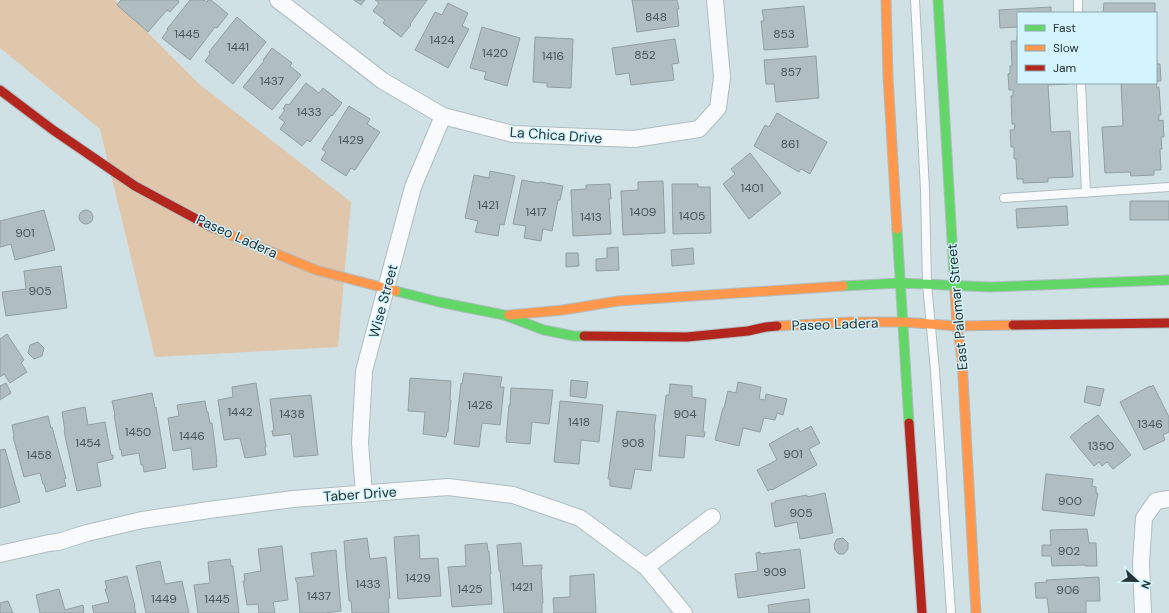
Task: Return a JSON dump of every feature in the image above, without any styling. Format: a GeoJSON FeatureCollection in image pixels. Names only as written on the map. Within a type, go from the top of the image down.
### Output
{"type":"FeatureCollection","features":[{"type":"Feature","properties":{"kind":"main road"},"geometry":{"type":"LineString","coordinates":[[886,0],[888,78],[902,322],[922,613]]}},
{"type":"Feature","properties":{"kind":"main road","name":"East Palomar Street"},"geometry":{"type":"LineString","coordinates":[[938,0],[954,285],[957,326],[962,359],[976,613]]}},
{"type":"Feature","properties":{"kind":"main road","name":"Paseo Ladera"},"geometry":{"type":"LineString","coordinates":[[0,90],[53,130],[135,186],[219,231],[316,270],[439,302],[504,315],[544,330],[574,336],[687,337],[748,331],[766,327],[850,322],[902,322],[957,326],[1169,323]]}},
{"type":"Feature","properties":{"kind":"main road","name":"Paseo Ladera"},"geometry":{"type":"LineString","coordinates":[[504,315],[563,310],[618,301],[900,283],[990,287],[1169,280]]}},
{"type":"Feature","properties":{"kind":"street","name":"La Chica Drive"},"geometry":{"type":"LineString","coordinates":[[278,0],[383,81],[442,116],[513,134],[634,139],[699,129],[718,108],[722,77],[714,0]]}},
{"type":"Feature","properties":{"kind":"street","name":"Wise Street"},"geometry":{"type":"LineString","coordinates":[[364,494],[360,443],[364,372],[412,187],[442,116]]}},
{"type":"Feature","properties":{"kind":"street","name":"Taber Drive"},"geometry":{"type":"LineString","coordinates":[[0,554],[58,542],[87,533],[142,520],[293,499],[448,487],[513,495],[580,518],[646,567],[684,613]]}},
{"type":"Feature","properties":{"kind":"street"},"geometry":{"type":"LineString","coordinates":[[1143,613],[1141,563],[1144,518],[1163,500]]}},
{"type":"Feature","properties":{"kind":"street"},"geometry":{"type":"LineString","coordinates":[[646,567],[712,517]]}},
{"type":"Feature","properties":{"kind":"lane"},"geometry":{"type":"LineString","coordinates":[[915,0],[927,284],[951,613]]}},
{"type":"Feature","properties":{"kind":"lane"},"geometry":{"type":"LineString","coordinates":[[1078,0],[1078,12]]}},
{"type":"Feature","properties":{"kind":"lane"},"geometry":{"type":"LineString","coordinates":[[1081,84],[1086,193]]}},
{"type":"Feature","properties":{"kind":"lane"},"geometry":{"type":"LineString","coordinates":[[1004,198],[1169,187]]}},
{"type":"Feature","properties":{"kind":"shaded area"},"geometry":{"type":"Polygon","coordinates":[[[0,0],[115,0],[199,84],[351,202],[338,347],[155,357],[100,129],[0,48],[0,0]]]}},
{"type":"Feature","properties":{"kind":"building"},"geometry":{"type":"Polygon","coordinates":[[[121,0],[178,0],[179,2],[170,12],[167,10],[148,32],[117,5],[121,0]]]}},
{"type":"Feature","properties":{"kind":"building"},"geometry":{"type":"Polygon","coordinates":[[[190,0],[204,0],[207,2],[208,0],[211,0],[228,14],[217,28],[215,27],[190,60],[162,38],[168,30],[167,29],[190,0]]]}},
{"type":"Feature","properties":{"kind":"building"},"geometry":{"type":"Polygon","coordinates":[[[354,0],[365,0],[361,5],[354,0]]]}},
{"type":"Feature","properties":{"kind":"building"},"geometry":{"type":"Polygon","coordinates":[[[375,0],[427,0],[410,24],[411,25],[401,37],[383,23],[385,20],[373,11],[379,3],[375,0]]]}},
{"type":"Feature","properties":{"kind":"building"},"geometry":{"type":"Polygon","coordinates":[[[632,0],[677,0],[679,9],[677,9],[679,26],[637,32],[632,0]]]}},
{"type":"Feature","properties":{"kind":"building"},"geometry":{"type":"Polygon","coordinates":[[[448,3],[468,13],[462,26],[469,29],[448,68],[415,50],[435,12],[442,15],[448,3]]]}},
{"type":"Feature","properties":{"kind":"building"},"geometry":{"type":"Polygon","coordinates":[[[1104,3],[1155,3],[1155,12],[1103,12],[1104,3]]]}},
{"type":"Feature","properties":{"kind":"building"},"geometry":{"type":"Polygon","coordinates":[[[804,6],[808,47],[764,50],[761,21],[764,21],[762,10],[804,6]]]}},
{"type":"Feature","properties":{"kind":"building"},"geometry":{"type":"Polygon","coordinates":[[[1051,7],[1051,12],[1017,12],[1017,27],[1000,28],[999,10],[1051,7]]]}},
{"type":"Feature","properties":{"kind":"building"},"geometry":{"type":"Polygon","coordinates":[[[237,17],[266,42],[233,84],[205,61],[210,54],[209,52],[237,17]]]}},
{"type":"Feature","properties":{"kind":"building"},"geometry":{"type":"Polygon","coordinates":[[[482,27],[520,38],[507,86],[484,79],[486,72],[470,68],[482,27]]]}},
{"type":"Feature","properties":{"kind":"building"},"geometry":{"type":"Polygon","coordinates":[[[535,37],[573,39],[571,88],[547,87],[547,83],[533,82],[535,37]]]}},
{"type":"Feature","properties":{"kind":"building"},"geometry":{"type":"Polygon","coordinates":[[[675,39],[679,63],[672,64],[674,80],[631,85],[629,73],[616,75],[612,48],[675,39]]]}},
{"type":"Feature","properties":{"kind":"building"},"geometry":{"type":"Polygon","coordinates":[[[1011,41],[1017,41],[1017,84],[1068,84],[1048,85],[1051,132],[1070,131],[1073,177],[1048,178],[1048,182],[1023,183],[1023,179],[1017,179],[1016,159],[1014,159],[1014,147],[1011,147],[1010,130],[1014,130],[1015,124],[1012,124],[1011,96],[1013,96],[1013,90],[1009,90],[1008,74],[1010,73],[1010,66],[1012,66],[1011,41]]]}},
{"type":"Feature","properties":{"kind":"building"},"geometry":{"type":"Polygon","coordinates":[[[272,48],[292,63],[290,66],[301,75],[272,110],[243,87],[264,61],[263,60],[272,48]]]}},
{"type":"Feature","properties":{"kind":"building"},"geometry":{"type":"Polygon","coordinates":[[[816,56],[819,98],[776,102],[774,84],[766,84],[764,60],[816,56]]]}},
{"type":"Feature","properties":{"kind":"building"},"geometry":{"type":"Polygon","coordinates":[[[1157,64],[1160,64],[1161,81],[1157,81],[1157,64]]]}},
{"type":"Feature","properties":{"kind":"building"},"geometry":{"type":"Polygon","coordinates":[[[306,83],[319,93],[323,88],[342,103],[310,142],[307,140],[302,146],[280,129],[285,122],[279,118],[285,110],[283,109],[286,104],[289,105],[306,83]]]}},
{"type":"Feature","properties":{"kind":"building"},"geometry":{"type":"Polygon","coordinates":[[[1121,84],[1156,84],[1157,88],[1159,87],[1161,115],[1159,115],[1159,121],[1163,120],[1164,137],[1161,137],[1161,170],[1154,170],[1154,175],[1131,176],[1130,172],[1105,173],[1102,127],[1123,126],[1121,84]]]}},
{"type":"Feature","properties":{"kind":"building"},"geometry":{"type":"Polygon","coordinates":[[[349,106],[370,119],[367,124],[380,132],[355,170],[351,168],[346,176],[321,160],[326,152],[322,149],[349,106]]]}},
{"type":"Feature","properties":{"kind":"building"},"geometry":{"type":"Polygon","coordinates":[[[777,113],[827,142],[810,174],[801,169],[799,172],[754,146],[765,125],[769,127],[777,113]]]}},
{"type":"Feature","properties":{"kind":"building"},"geometry":{"type":"Polygon","coordinates":[[[750,153],[781,193],[749,219],[723,184],[735,174],[731,169],[750,153]]]}},
{"type":"Feature","properties":{"kind":"building"},"geometry":{"type":"Polygon","coordinates":[[[490,171],[515,176],[504,225],[500,224],[498,236],[475,232],[478,221],[465,218],[474,175],[489,178],[490,171]]]}},
{"type":"Feature","properties":{"kind":"building"},"geometry":{"type":"Polygon","coordinates":[[[522,180],[563,186],[560,200],[558,200],[552,231],[543,229],[541,241],[524,238],[526,226],[513,224],[522,180]]]}},
{"type":"Feature","properties":{"kind":"building"},"geometry":{"type":"Polygon","coordinates":[[[663,181],[665,233],[623,235],[621,191],[638,190],[638,182],[663,181]]]}},
{"type":"Feature","properties":{"kind":"building"},"geometry":{"type":"Polygon","coordinates":[[[610,184],[611,199],[609,199],[611,234],[573,236],[571,190],[586,189],[586,185],[610,184]]]}},
{"type":"Feature","properties":{"kind":"building"},"geometry":{"type":"Polygon","coordinates":[[[672,184],[698,184],[698,187],[710,187],[711,233],[673,234],[672,184]]]}},
{"type":"Feature","properties":{"kind":"building"},"geometry":{"type":"Polygon","coordinates":[[[1130,201],[1169,201],[1169,220],[1130,220],[1130,201]]]}},
{"type":"Feature","properties":{"kind":"building"},"geometry":{"type":"Polygon","coordinates":[[[1067,206],[1068,225],[1017,228],[1016,209],[1067,206]]]}},
{"type":"Feature","properties":{"kind":"building"},"geometry":{"type":"Polygon","coordinates":[[[44,210],[55,250],[15,260],[11,244],[0,247],[0,221],[44,210]]]}},
{"type":"Feature","properties":{"kind":"building"},"geometry":{"type":"Polygon","coordinates":[[[83,210],[89,210],[93,214],[93,220],[89,224],[83,224],[79,220],[79,214],[83,210]]]}},
{"type":"Feature","properties":{"kind":"building"},"geometry":{"type":"Polygon","coordinates":[[[618,247],[619,270],[596,271],[596,259],[607,258],[607,248],[618,247]]]}},
{"type":"Feature","properties":{"kind":"building"},"geometry":{"type":"Polygon","coordinates":[[[693,248],[694,264],[672,266],[671,250],[693,248]]]}},
{"type":"Feature","properties":{"kind":"building"},"geometry":{"type":"Polygon","coordinates":[[[566,253],[578,253],[579,266],[566,267],[566,253]]]}},
{"type":"Feature","properties":{"kind":"building"},"geometry":{"type":"Polygon","coordinates":[[[61,266],[67,308],[6,316],[2,292],[26,289],[24,271],[61,266]]]}},
{"type":"Feature","properties":{"kind":"building"},"geometry":{"type":"Polygon","coordinates":[[[7,334],[24,360],[21,363],[27,372],[10,383],[4,374],[0,377],[0,339],[7,334]]]}},
{"type":"Feature","properties":{"kind":"building"},"geometry":{"type":"Polygon","coordinates":[[[38,342],[44,348],[42,356],[34,359],[28,353],[30,345],[38,342]]]}},
{"type":"Feature","properties":{"kind":"building"},"geometry":{"type":"Polygon","coordinates":[[[464,373],[502,377],[500,387],[504,387],[500,425],[482,423],[479,447],[454,444],[461,383],[462,384],[464,373]]]}},
{"type":"Feature","properties":{"kind":"building"},"geometry":{"type":"Polygon","coordinates":[[[410,378],[451,381],[451,400],[448,432],[446,437],[423,434],[425,412],[408,411],[410,378]]]}},
{"type":"Feature","properties":{"kind":"building"},"geometry":{"type":"Polygon","coordinates":[[[571,380],[588,382],[586,398],[570,396],[571,380]]]}},
{"type":"Feature","properties":{"kind":"building"},"geometry":{"type":"Polygon","coordinates":[[[738,382],[761,387],[759,399],[765,400],[766,394],[787,399],[783,415],[777,413],[775,420],[764,418],[760,432],[743,428],[739,446],[715,440],[728,391],[736,393],[738,382]]]}},
{"type":"Feature","properties":{"kind":"building"},"geometry":{"type":"Polygon","coordinates":[[[6,383],[11,393],[0,400],[0,386],[6,383]]]}},
{"type":"Feature","properties":{"kind":"building"},"geometry":{"type":"Polygon","coordinates":[[[256,383],[266,455],[245,458],[240,438],[224,440],[218,400],[233,397],[232,387],[256,383]]]}},
{"type":"Feature","properties":{"kind":"building"},"geometry":{"type":"Polygon","coordinates":[[[670,384],[692,386],[692,397],[706,399],[703,432],[705,432],[704,437],[686,435],[684,458],[659,456],[666,395],[669,395],[670,384]]]}},
{"type":"Feature","properties":{"kind":"building"},"geometry":{"type":"Polygon","coordinates":[[[1153,385],[1169,417],[1169,432],[1163,435],[1165,440],[1144,450],[1120,402],[1153,385]]]}},
{"type":"Feature","properties":{"kind":"building"},"geometry":{"type":"Polygon","coordinates":[[[1087,386],[1104,389],[1100,406],[1084,402],[1087,386]]]}},
{"type":"Feature","properties":{"kind":"building"},"geometry":{"type":"Polygon","coordinates":[[[511,388],[553,390],[549,424],[532,422],[530,444],[506,442],[511,388]]]}},
{"type":"Feature","properties":{"kind":"building"},"geometry":{"type":"Polygon","coordinates":[[[152,393],[155,408],[156,407],[166,468],[144,472],[139,453],[122,456],[112,401],[152,393]]]}},
{"type":"Feature","properties":{"kind":"building"},"geometry":{"type":"Polygon","coordinates":[[[311,395],[318,455],[294,457],[291,434],[273,436],[272,431],[274,431],[270,399],[311,395]]]}},
{"type":"Feature","properties":{"kind":"building"},"geometry":{"type":"Polygon","coordinates":[[[205,401],[210,423],[212,423],[217,467],[193,470],[191,448],[173,451],[168,418],[179,416],[177,405],[205,401]]]}},
{"type":"Feature","properties":{"kind":"building"},"geometry":{"type":"Polygon","coordinates":[[[560,401],[603,405],[599,442],[581,440],[579,464],[554,462],[560,401]]]}},
{"type":"Feature","properties":{"kind":"building"},"geometry":{"type":"Polygon","coordinates":[[[85,407],[88,425],[105,422],[113,459],[97,463],[101,486],[77,491],[64,431],[62,412],[85,407]]]}},
{"type":"Feature","properties":{"kind":"building"},"geometry":{"type":"Polygon","coordinates":[[[617,411],[656,415],[651,471],[635,469],[631,489],[610,486],[610,479],[608,479],[617,411]]]}},
{"type":"Feature","properties":{"kind":"building"},"geometry":{"type":"Polygon","coordinates":[[[1098,415],[1131,455],[1113,469],[1107,462],[1102,466],[1099,462],[1094,466],[1070,437],[1098,415]]]}},
{"type":"Feature","properties":{"kind":"building"},"geometry":{"type":"Polygon","coordinates":[[[48,416],[66,478],[64,479],[66,486],[46,492],[40,473],[24,477],[13,437],[12,425],[48,416]]]}},
{"type":"Feature","properties":{"kind":"building"},"geometry":{"type":"Polygon","coordinates":[[[811,426],[820,443],[809,449],[817,465],[768,491],[757,470],[777,460],[769,444],[798,428],[800,432],[811,426]]]}},
{"type":"Feature","properties":{"kind":"building"},"geometry":{"type":"Polygon","coordinates":[[[5,449],[20,502],[0,508],[0,450],[5,449]]]}},
{"type":"Feature","properties":{"kind":"building"},"geometry":{"type":"Polygon","coordinates":[[[1046,474],[1093,479],[1092,486],[1096,487],[1096,493],[1098,493],[1094,516],[1042,510],[1046,474]]]}},
{"type":"Feature","properties":{"kind":"building"},"geometry":{"type":"Polygon","coordinates":[[[825,493],[833,533],[800,539],[797,522],[775,527],[771,503],[807,495],[807,497],[825,493]]]}},
{"type":"Feature","properties":{"kind":"building"},"geometry":{"type":"Polygon","coordinates":[[[1087,529],[1089,543],[1096,543],[1097,566],[1052,566],[1051,556],[1042,556],[1042,545],[1051,545],[1050,530],[1087,529]]]}},
{"type":"Feature","properties":{"kind":"building"},"geometry":{"type":"Polygon","coordinates":[[[419,535],[420,559],[438,558],[441,596],[398,599],[394,537],[419,535]]]}},
{"type":"Feature","properties":{"kind":"building"},"geometry":{"type":"Polygon","coordinates":[[[367,538],[370,559],[386,557],[390,598],[388,598],[389,613],[352,613],[351,601],[349,601],[344,541],[367,538]]]}},
{"type":"Feature","properties":{"kind":"building"},"geometry":{"type":"Polygon","coordinates":[[[843,538],[848,543],[848,549],[844,554],[839,554],[835,550],[834,544],[837,539],[843,538]]]}},
{"type":"Feature","properties":{"kind":"building"},"geometry":{"type":"Polygon","coordinates":[[[487,543],[491,574],[492,604],[452,607],[448,567],[466,566],[465,545],[487,543]]]}},
{"type":"Feature","properties":{"kind":"building"},"geometry":{"type":"Polygon","coordinates":[[[521,543],[523,566],[542,565],[542,613],[504,613],[497,545],[521,543]]]}},
{"type":"Feature","properties":{"kind":"building"},"geometry":{"type":"Polygon","coordinates":[[[282,546],[288,600],[273,602],[275,613],[259,613],[258,604],[247,605],[243,581],[245,581],[244,574],[261,571],[258,549],[282,546]]]}},
{"type":"Feature","properties":{"kind":"building"},"geometry":{"type":"Polygon","coordinates":[[[800,549],[805,588],[738,598],[735,574],[758,571],[756,553],[760,552],[760,554],[800,549]]]}},
{"type":"Feature","properties":{"kind":"building"},"geometry":{"type":"Polygon","coordinates":[[[336,550],[341,611],[300,613],[297,582],[295,578],[314,576],[311,553],[336,550]]]}},
{"type":"Feature","properties":{"kind":"building"},"geometry":{"type":"Polygon","coordinates":[[[230,559],[231,566],[233,566],[239,613],[198,613],[194,585],[210,583],[208,562],[230,559]]]}},
{"type":"Feature","properties":{"kind":"building"},"geometry":{"type":"Polygon","coordinates":[[[160,561],[165,584],[182,581],[189,613],[146,613],[136,566],[160,561]]]}},
{"type":"Feature","properties":{"kind":"building"},"geometry":{"type":"Polygon","coordinates":[[[594,574],[596,613],[554,613],[553,598],[570,597],[570,576],[594,574]]]}},
{"type":"Feature","properties":{"kind":"building"},"geometry":{"type":"Polygon","coordinates":[[[127,576],[136,613],[94,613],[92,606],[109,602],[105,589],[107,589],[105,581],[127,576]]]}},
{"type":"Feature","properties":{"kind":"building"},"geometry":{"type":"Polygon","coordinates":[[[1099,577],[1100,601],[1086,601],[1086,613],[1049,613],[1047,598],[1036,598],[1035,583],[1047,582],[1046,580],[1099,577]]]}},
{"type":"Feature","properties":{"kind":"building"},"geometry":{"type":"Polygon","coordinates":[[[59,589],[65,610],[83,605],[84,612],[40,613],[36,595],[59,589]]]}},
{"type":"Feature","properties":{"kind":"building"},"geometry":{"type":"Polygon","coordinates":[[[809,599],[810,613],[769,613],[768,605],[809,599]]]}},
{"type":"Feature","properties":{"kind":"building"},"geometry":{"type":"Polygon","coordinates":[[[8,601],[13,613],[0,613],[0,603],[8,601]]]}},
{"type":"Feature","properties":{"kind":"traffic: fast"},"geometry":{"type":"LineString","coordinates":[[938,0],[955,292]]}},
{"type":"Feature","properties":{"kind":"traffic: fast"},"geometry":{"type":"LineString","coordinates":[[897,229],[909,423]]}},
{"type":"Feature","properties":{"kind":"traffic: fast"},"geometry":{"type":"LineString","coordinates":[[843,286],[900,283],[990,287],[1169,280]]}},
{"type":"Feature","properties":{"kind":"traffic: fast"},"geometry":{"type":"LineString","coordinates":[[396,291],[439,302],[504,315],[544,330],[574,336],[584,336]]}},
{"type":"Feature","properties":{"kind":"traffic: slow"},"geometry":{"type":"LineString","coordinates":[[886,0],[888,77],[897,229]]}},
{"type":"Feature","properties":{"kind":"traffic: slow"},"geometry":{"type":"LineString","coordinates":[[213,228],[316,270],[396,291]]}},
{"type":"Feature","properties":{"kind":"traffic: slow"},"geometry":{"type":"LineString","coordinates":[[509,315],[563,310],[618,301],[843,286]]}},
{"type":"Feature","properties":{"kind":"traffic: slow"},"geometry":{"type":"LineString","coordinates":[[955,292],[957,326],[962,359],[976,613]]}},
{"type":"Feature","properties":{"kind":"traffic: slow"},"geometry":{"type":"LineString","coordinates":[[777,326],[850,322],[902,322],[957,326],[1013,325]]}},
{"type":"Feature","properties":{"kind":"traffic: jam"},"geometry":{"type":"LineString","coordinates":[[0,90],[53,130],[135,186],[213,228]]}},
{"type":"Feature","properties":{"kind":"traffic: jam"},"geometry":{"type":"LineString","coordinates":[[1013,325],[1169,323]]}},
{"type":"Feature","properties":{"kind":"traffic: jam"},"geometry":{"type":"LineString","coordinates":[[584,336],[687,337],[748,331],[777,326]]}},
{"type":"Feature","properties":{"kind":"traffic: jam"},"geometry":{"type":"LineString","coordinates":[[909,423],[922,613]]}}]}
